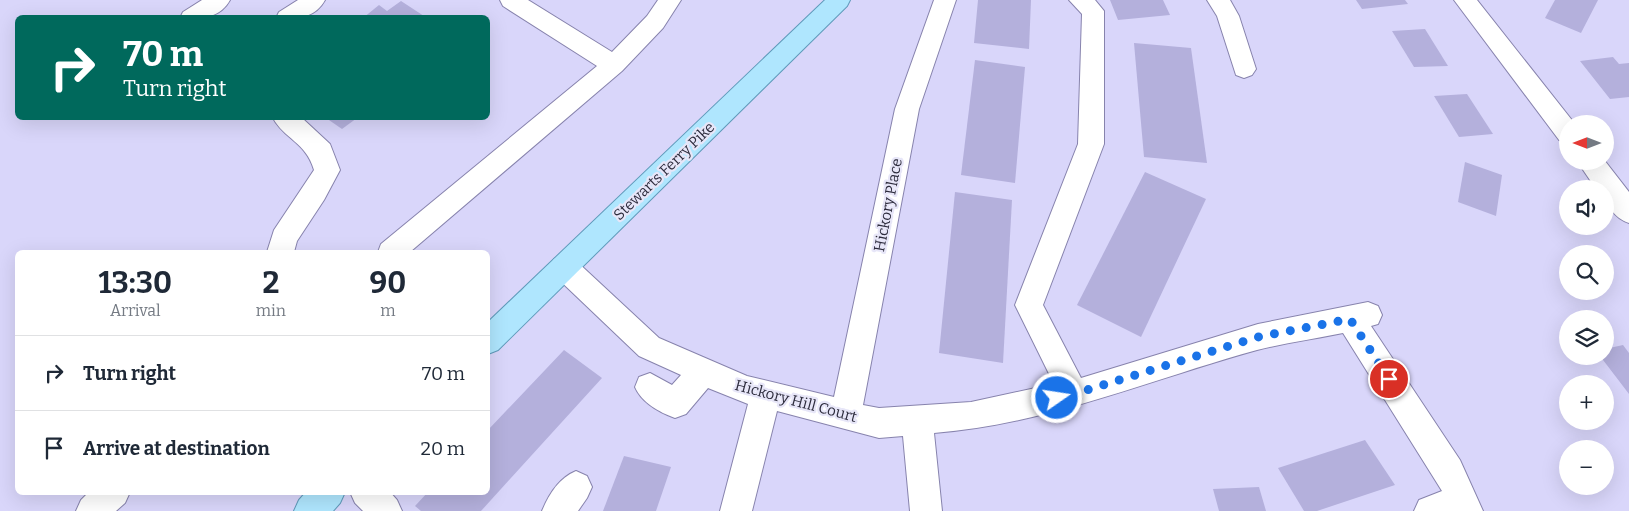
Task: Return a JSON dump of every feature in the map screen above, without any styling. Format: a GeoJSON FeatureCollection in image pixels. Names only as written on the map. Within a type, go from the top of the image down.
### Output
{"type":"FeatureCollection","features":[{"type":"Feature","properties":{"kind":"main road","name":"Stewarts Ferry Pike"},"geometry":{"type":"LineString","coordinates":[[490,339],[839,0]]}},
{"type":"Feature","properties":{"kind":"main road"},"geometry":{"type":"LineString","coordinates":[[310,511],[326,495]]}},
{"type":"Feature","properties":{"kind":"street"},"geometry":{"type":"LineString","coordinates":[[196,15],[219,0]]}},
{"type":"Feature","properties":{"kind":"street"},"geometry":{"type":"LineString","coordinates":[[292,15],[314,0]]}},
{"type":"Feature","properties":{"kind":"street"},"geometry":{"type":"LineString","coordinates":[[511,0],[614,65]]}},
{"type":"Feature","properties":{"kind":"street"},"geometry":{"type":"LineString","coordinates":[[650,0],[645,10],[651,27]]}},
{"type":"Feature","properties":{"kind":"street"},"geometry":{"type":"LineString","coordinates":[[393,250],[614,65],[651,27],[670,0]]}},
{"type":"Feature","properties":{"kind":"street","name":"Hickory Place"},"geometry":{"type":"LineString","coordinates":[[846,414],[907,109],[945,0]]}},
{"type":"Feature","properties":{"kind":"street"},"geometry":{"type":"LineString","coordinates":[[1074,394],[1029,305],[1091,144],[1093,11],[1080,0]]}},
{"type":"Feature","properties":{"kind":"street"},"geometry":{"type":"LineString","coordinates":[[1218,0],[1228,16],[1244,69]]}},
{"type":"Feature","properties":{"kind":"street"},"geometry":{"type":"LineString","coordinates":[[1465,0],[1559,121]]}},
{"type":"Feature","properties":{"kind":"street"},"geometry":{"type":"LineString","coordinates":[[282,250],[284,238],[315,192],[327,170],[321,151],[288,120]]}},
{"type":"Feature","properties":{"kind":"street"},"geometry":{"type":"LineString","coordinates":[[1597,170],[1629,212]]}},
{"type":"Feature","properties":{"kind":"street","name":"Hickory Hill Court"},"geometry":{"type":"LineString","coordinates":[[564,268],[649,347],[744,389],[880,423],[971,416],[1074,394],[1258,337],[1359,317],[1449,471],[1465,506]]}},
{"type":"Feature","properties":{"kind":"street"},"geometry":{"type":"LineString","coordinates":[[650,387],[675,404],[704,371]]}},
{"type":"Feature","properties":{"kind":"street"},"geometry":{"type":"LineString","coordinates":[[736,511],[766,394]]}},
{"type":"Feature","properties":{"kind":"street"},"geometry":{"type":"LineString","coordinates":[[917,420],[926,511]]}},
{"type":"Feature","properties":{"kind":"street"},"geometry":{"type":"LineString","coordinates":[[92,511],[111,495]]}},
{"type":"Feature","properties":{"kind":"street"},"geometry":{"type":"LineString","coordinates":[[369,495],[386,511]]}},
{"type":"Feature","properties":{"kind":"street"},"geometry":{"type":"LineString","coordinates":[[1430,511],[1465,506]]}},
{"type":"Feature","properties":{"kind":"building"},"geometry":{"type":"Polygon","coordinates":[[[978,0],[1031,0],[1029,49],[974,43],[978,0]]]}},
{"type":"Feature","properties":{"kind":"building"},"geometry":{"type":"Polygon","coordinates":[[[1110,0],[1163,0],[1170,15],[1118,20],[1110,0]]]}},
{"type":"Feature","properties":{"kind":"building"},"geometry":{"type":"Polygon","coordinates":[[[1356,0],[1405,0],[1408,4],[1362,9],[1356,0]]]}},
{"type":"Feature","properties":{"kind":"building"},"geometry":{"type":"Polygon","coordinates":[[[1555,0],[1598,0],[1581,33],[1545,18],[1555,0]]]}},
{"type":"Feature","properties":{"kind":"building"},"geometry":{"type":"Polygon","coordinates":[[[401,1],[422,15],[367,15],[379,5],[387,11],[401,1]]]}},
{"type":"Feature","properties":{"kind":"building"},"geometry":{"type":"Polygon","coordinates":[[[1425,29],[1448,66],[1414,67],[1392,31],[1425,29]]]}},
{"type":"Feature","properties":{"kind":"building"},"geometry":{"type":"Polygon","coordinates":[[[1134,43],[1191,48],[1207,163],[1144,157],[1134,43]]]}},
{"type":"Feature","properties":{"kind":"building"},"geometry":{"type":"Polygon","coordinates":[[[1613,57],[1619,64],[1629,63],[1629,97],[1610,99],[1580,61],[1613,57]]]}},
{"type":"Feature","properties":{"kind":"building"},"geometry":{"type":"Polygon","coordinates":[[[975,60],[1025,67],[1015,183],[961,175],[975,60]]]}},
{"type":"Feature","properties":{"kind":"building"},"geometry":{"type":"Polygon","coordinates":[[[1467,94],[1493,134],[1459,137],[1434,96],[1467,94]]]}},
{"type":"Feature","properties":{"kind":"building"},"geometry":{"type":"Polygon","coordinates":[[[329,120],[354,120],[342,129],[329,120]]]}},
{"type":"Feature","properties":{"kind":"building"},"geometry":{"type":"Polygon","coordinates":[[[1465,162],[1502,175],[1496,216],[1458,202],[1465,162]]]}},
{"type":"Feature","properties":{"kind":"building"},"geometry":{"type":"Polygon","coordinates":[[[1145,172],[1206,199],[1141,337],[1077,305],[1145,172]]]}},
{"type":"Feature","properties":{"kind":"building"},"geometry":{"type":"Polygon","coordinates":[[[955,192],[1012,200],[1003,363],[939,353],[955,192]]]}},
{"type":"Feature","properties":{"kind":"building"},"geometry":{"type":"Polygon","coordinates":[[[1623,345],[1629,353],[1629,394],[1607,365],[1614,365],[1614,347],[1623,345]]]}},
{"type":"Feature","properties":{"kind":"building"},"geometry":{"type":"Polygon","coordinates":[[[564,350],[602,378],[481,511],[421,511],[415,506],[425,495],[490,495],[490,428],[564,350]]]}},
{"type":"Feature","properties":{"kind":"building"},"geometry":{"type":"Polygon","coordinates":[[[1365,440],[1395,485],[1317,511],[1304,511],[1278,468],[1365,440]]]}},
{"type":"Feature","properties":{"kind":"building"},"geometry":{"type":"Polygon","coordinates":[[[624,456],[671,467],[656,511],[603,511],[624,456]]]}},
{"type":"Feature","properties":{"kind":"building"},"geometry":{"type":"Polygon","coordinates":[[[1259,487],[1266,511],[1219,511],[1213,489],[1259,487]]]}},
{"type":"Feature","properties":{"kind":"route"},"geometry":{"type":"LineString","coordinates":[[1057,398],[1258,337],[1350,319],[1389,379]]}}]}
